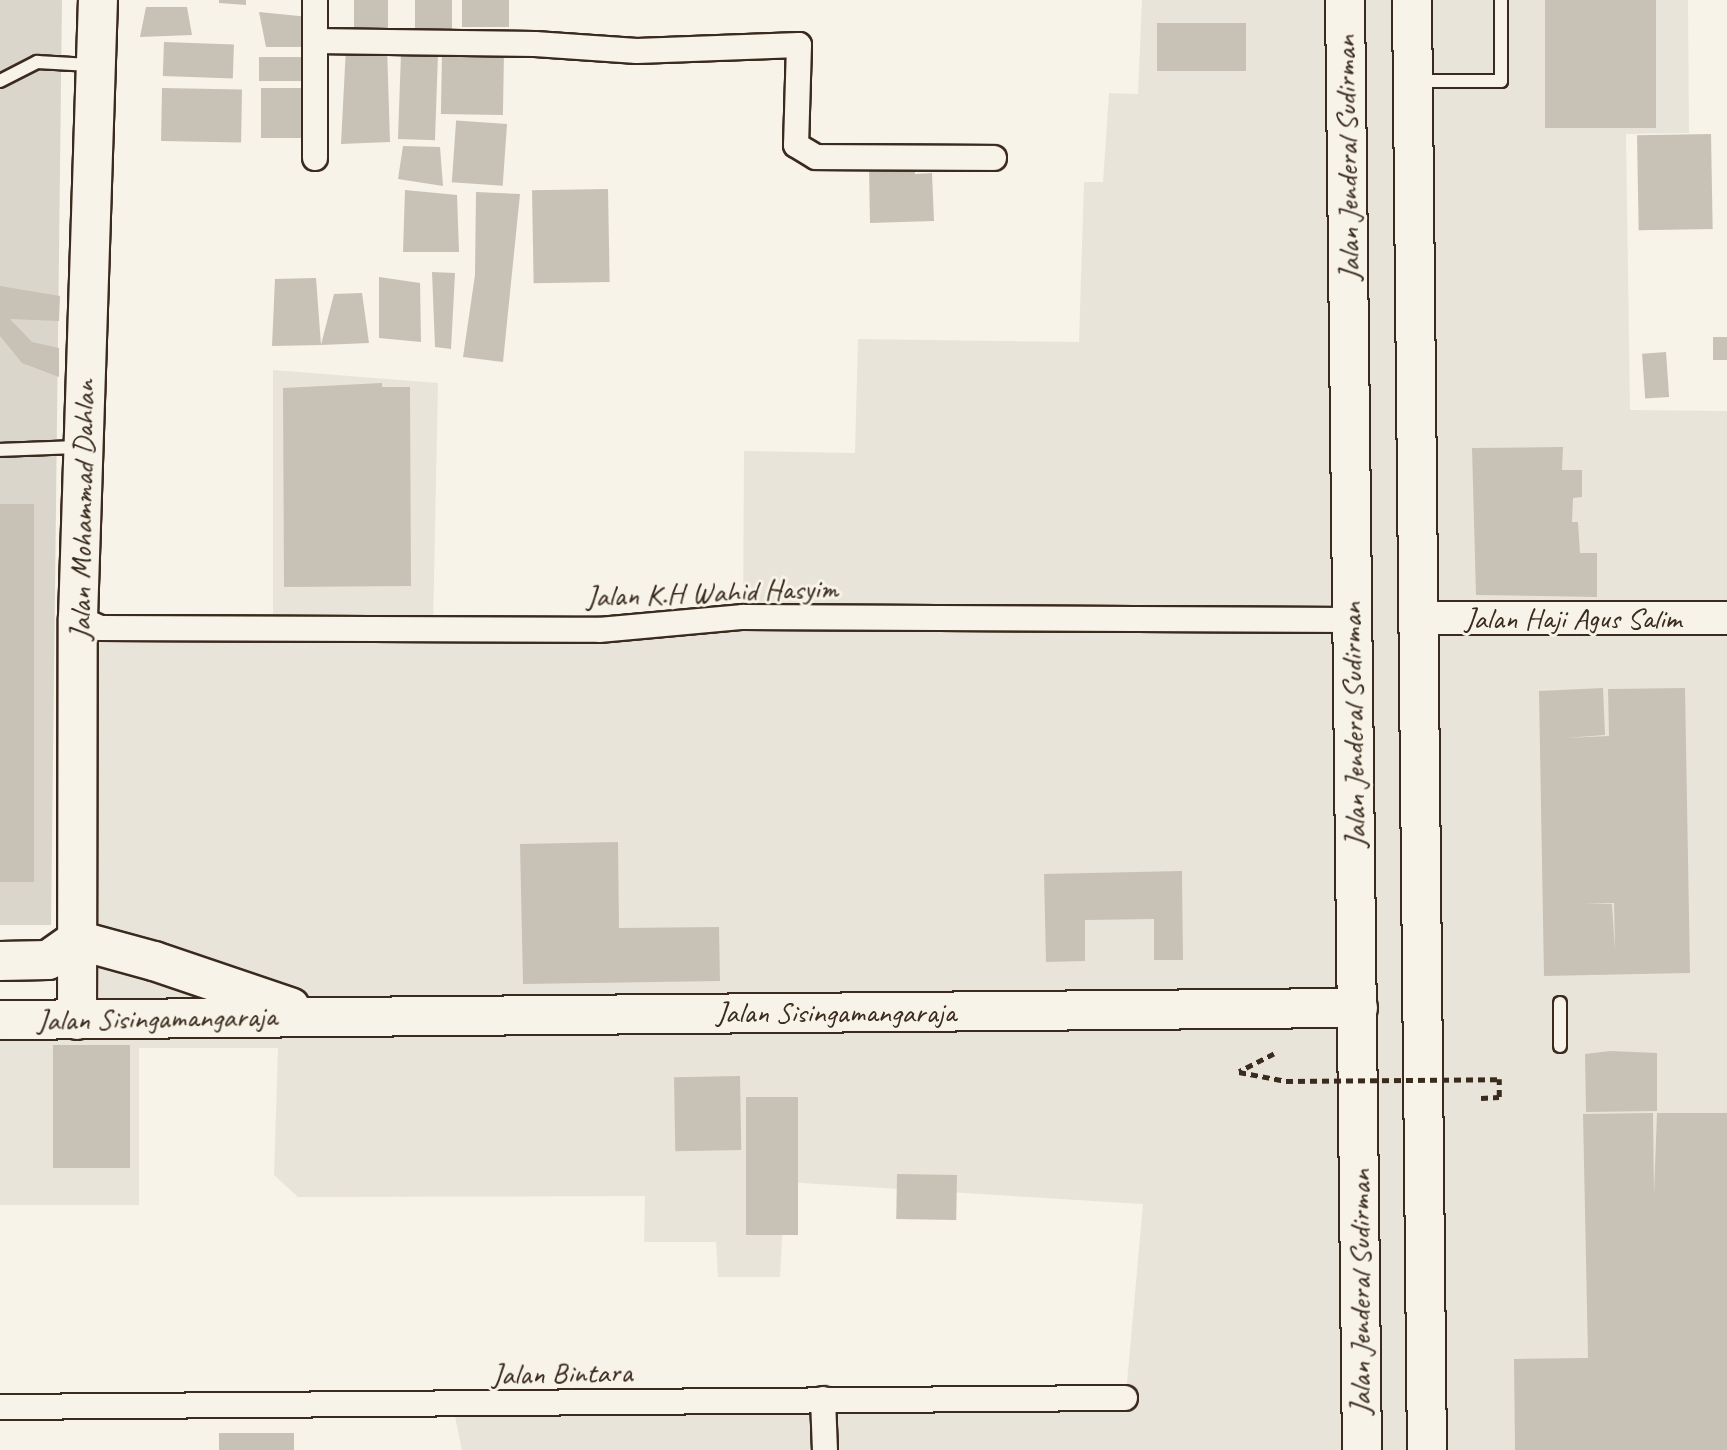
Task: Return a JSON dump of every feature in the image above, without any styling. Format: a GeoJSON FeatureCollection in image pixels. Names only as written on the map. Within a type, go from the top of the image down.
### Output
{"type":"FeatureCollection","features":[{"type":"Feature","properties":{"kind":"main road","name":"Jalan Mohammad Dahlan"},"geometry":{"type":"LineString","coordinates":[[76,1020],[78,618],[82,447],[98,66],[98,0]]}},
{"type":"Feature","properties":{"kind":"main road","name":"Jalan Jenderal Sudirman"},"geometry":{"type":"LineString","coordinates":[[1345,0],[1362,1450]]}},
{"type":"Feature","properties":{"kind":"main road"},"geometry":{"type":"LineString","coordinates":[[1412,0],[1427,1450]]}},
{"type":"Feature","properties":{"kind":"main road","name":"Jalan Sisingamangaraja"},"geometry":{"type":"LineString","coordinates":[[0,961],[48,960],[77,940],[154,961],[315,1016]]}},
{"type":"Feature","properties":{"kind":"main road","name":"Jalan Sisingamangaraja"},"geometry":{"type":"LineString","coordinates":[[0,1020],[1358,1008]]}},
{"type":"Feature","properties":{"kind":"street"},"geometry":{"type":"LineString","coordinates":[[315,0],[315,158]]}},
{"type":"Feature","properties":{"kind":"street"},"geometry":{"type":"LineString","coordinates":[[315,41],[536,44],[636,51],[799,45],[796,145],[816,158],[995,158]]}},
{"type":"Feature","properties":{"kind":"street","name":"Jalan K.H Wahid Hasyim"},"geometry":{"type":"LineString","coordinates":[[78,618],[100,628],[600,630],[743,617],[1351,620]]}},
{"type":"Feature","properties":{"kind":"street","name":"Jalan Haji Agus Salim"},"geometry":{"type":"LineString","coordinates":[[1419,618],[1727,618]]}},
{"type":"Feature","properties":{"kind":"street","name":"Jalan Bintara"},"geometry":{"type":"LineString","coordinates":[[0,1407],[460,1407],[824,1399],[1125,1398]]}},
{"type":"Feature","properties":{"kind":"street"},"geometry":{"type":"LineString","coordinates":[[824,1399],[825,1450]]}},
{"type":"Feature","properties":{"kind":"lane"},"geometry":{"type":"LineString","coordinates":[[1414,81],[1501,81],[1501,0]]}},
{"type":"Feature","properties":{"kind":"lane"},"geometry":{"type":"LineString","coordinates":[[0,81],[37,62],[98,66]]}},
{"type":"Feature","properties":{"kind":"lane"},"geometry":{"type":"LineString","coordinates":[[0,450],[82,447]]}},
{"type":"Feature","properties":{"kind":"lane"},"geometry":{"type":"LineString","coordinates":[[1560,1003],[1560,1046]]}},
{"type":"Feature","properties":{"kind":"path"},"geometry":{"type":"LineString","coordinates":[[1274,1054],[1239,1072],[1286,1081],[1499,1079],[1499,1097],[1481,1098]]}},
{"type":"Feature","properties":{"kind":"shaded area"},"geometry":{"type":"Polygon","coordinates":[[[0,0],[62,0],[51,925],[0,925],[0,0]]]}},
{"type":"Feature","properties":{"kind":"shaded area"},"geometry":{"type":"Polygon","coordinates":[[[1142,0],[1688,0],[1689,133],[1626,134],[1630,410],[1727,411],[1727,1450],[462,1450],[453,1407],[1126,1394],[1143,1204],[785,1182],[780,1277],[718,1277],[716,1242],[644,1242],[645,1196],[298,1197],[274,1175],[278,1048],[139,1048],[139,1205],[0,1205],[0,1020],[76,1020],[78,618],[273,629],[273,370],[438,383],[433,629],[743,617],[744,451],[855,453],[858,339],[1079,342],[1084,182],[1103,182],[1109,93],[1138,94],[1142,0]]]}},
{"type":"Feature","properties":{"kind":"building"},"geometry":{"type":"Polygon","coordinates":[[[219,0],[246,0],[246,5],[219,3],[219,0]]]}},
{"type":"Feature","properties":{"kind":"building"},"geometry":{"type":"Polygon","coordinates":[[[354,0],[388,0],[388,32],[354,32],[354,0]]]}},
{"type":"Feature","properties":{"kind":"building"},"geometry":{"type":"Polygon","coordinates":[[[415,0],[452,0],[452,35],[415,35],[415,0]]]}},
{"type":"Feature","properties":{"kind":"building"},"geometry":{"type":"Polygon","coordinates":[[[462,0],[509,0],[509,27],[462,27],[462,0]]]}},
{"type":"Feature","properties":{"kind":"building"},"geometry":{"type":"Polygon","coordinates":[[[1545,0],[1656,0],[1656,128],[1545,128],[1545,0]]]}},
{"type":"Feature","properties":{"kind":"building"},"geometry":{"type":"Polygon","coordinates":[[[146,7],[187,7],[192,35],[140,37],[146,7]]]}},
{"type":"Feature","properties":{"kind":"building"},"geometry":{"type":"Polygon","coordinates":[[[259,12],[309,17],[308,47],[266,47],[259,12]]]}},
{"type":"Feature","properties":{"kind":"building"},"geometry":{"type":"Polygon","coordinates":[[[1157,23],[1246,23],[1246,71],[1157,71],[1157,23]]]}},
{"type":"Feature","properties":{"kind":"building"},"geometry":{"type":"Polygon","coordinates":[[[164,42],[234,44],[233,78],[163,76],[164,42]]]}},
{"type":"Feature","properties":{"kind":"building"},"geometry":{"type":"Polygon","coordinates":[[[346,47],[387,47],[390,142],[341,144],[346,47]]]}},
{"type":"Feature","properties":{"kind":"building"},"geometry":{"type":"Polygon","coordinates":[[[442,52],[504,53],[503,115],[441,114],[442,52]]]}},
{"type":"Feature","properties":{"kind":"building"},"geometry":{"type":"Polygon","coordinates":[[[401,53],[438,54],[435,140],[398,139],[401,53]]]}},
{"type":"Feature","properties":{"kind":"building"},"geometry":{"type":"Polygon","coordinates":[[[259,57],[310,57],[310,81],[259,81],[259,57]]]}},
{"type":"Feature","properties":{"kind":"building"},"geometry":{"type":"Polygon","coordinates":[[[162,88],[242,89],[241,142],[161,141],[162,88]]]}},
{"type":"Feature","properties":{"kind":"building"},"geometry":{"type":"Polygon","coordinates":[[[261,88],[311,88],[311,138],[261,138],[261,88]]]}},
{"type":"Feature","properties":{"kind":"building"},"geometry":{"type":"Polygon","coordinates":[[[456,120],[507,124],[503,186],[452,182],[456,120]]]}},
{"type":"Feature","properties":{"kind":"building"},"geometry":{"type":"Polygon","coordinates":[[[1711,134],[1713,229],[1639,230],[1637,135],[1711,134]]]}},
{"type":"Feature","properties":{"kind":"building"},"geometry":{"type":"Polygon","coordinates":[[[403,146],[440,147],[443,186],[398,179],[403,146]]]}},
{"type":"Feature","properties":{"kind":"building"},"geometry":{"type":"Polygon","coordinates":[[[915,165],[915,174],[932,173],[934,221],[870,223],[869,167],[915,165]]]}},
{"type":"Feature","properties":{"kind":"building"},"geometry":{"type":"Polygon","coordinates":[[[608,189],[610,282],[534,283],[532,190],[608,189]]]}},
{"type":"Feature","properties":{"kind":"building"},"geometry":{"type":"Polygon","coordinates":[[[405,190],[457,195],[459,252],[403,252],[405,190]]]}},
{"type":"Feature","properties":{"kind":"building"},"geometry":{"type":"Polygon","coordinates":[[[476,192],[520,194],[503,362],[463,357],[475,275],[476,192]]]}},
{"type":"Feature","properties":{"kind":"building"},"geometry":{"type":"Polygon","coordinates":[[[432,272],[455,273],[451,349],[435,347],[432,272]]]}},
{"type":"Feature","properties":{"kind":"building"},"geometry":{"type":"Polygon","coordinates":[[[379,277],[420,283],[421,342],[379,338],[379,277]]]}},
{"type":"Feature","properties":{"kind":"building"},"geometry":{"type":"Polygon","coordinates":[[[316,278],[321,345],[272,346],[275,279],[316,278]]]}},
{"type":"Feature","properties":{"kind":"building"},"geometry":{"type":"Polygon","coordinates":[[[0,286],[60,296],[59,321],[10,319],[32,342],[59,348],[59,377],[22,363],[0,336],[0,286]]]}},
{"type":"Feature","properties":{"kind":"building"},"geometry":{"type":"Polygon","coordinates":[[[362,293],[369,343],[321,345],[334,294],[362,293]]]}},
{"type":"Feature","properties":{"kind":"building"},"geometry":{"type":"Polygon","coordinates":[[[1713,337],[1727,337],[1727,360],[1713,360],[1713,337]]]}},
{"type":"Feature","properties":{"kind":"building"},"geometry":{"type":"Polygon","coordinates":[[[1666,352],[1669,397],[1645,399],[1642,354],[1666,352]]]}},
{"type":"Feature","properties":{"kind":"building"},"geometry":{"type":"Polygon","coordinates":[[[382,383],[382,387],[410,387],[411,586],[284,587],[283,388],[382,383]]]}},
{"type":"Feature","properties":{"kind":"building"},"geometry":{"type":"Polygon","coordinates":[[[1563,447],[1562,470],[1582,470],[1582,497],[1573,498],[1572,522],[1578,522],[1580,553],[1597,553],[1597,597],[1476,595],[1472,448],[1563,447]]]}},
{"type":"Feature","properties":{"kind":"building"},"geometry":{"type":"Polygon","coordinates":[[[0,504],[34,504],[34,882],[0,882],[0,504]]]}},
{"type":"Feature","properties":{"kind":"building"},"geometry":{"type":"Polygon","coordinates":[[[1603,688],[1605,735],[1565,738],[1609,736],[1608,689],[1685,688],[1690,973],[1544,976],[1539,691],[1603,688]],[[1614,903],[1583,904],[1612,904],[1615,951],[1614,903]]]}},
{"type":"Feature","properties":{"kind":"building"},"geometry":{"type":"Polygon","coordinates":[[[618,842],[619,928],[719,927],[720,981],[523,984],[520,844],[618,842]]]}},
{"type":"Feature","properties":{"kind":"building"},"geometry":{"type":"Polygon","coordinates":[[[1182,871],[1183,960],[1154,960],[1154,919],[1085,920],[1085,961],[1046,962],[1044,874],[1182,871]]]}},
{"type":"Feature","properties":{"kind":"building"},"geometry":{"type":"Polygon","coordinates":[[[53,1045],[130,1045],[130,1168],[53,1168],[53,1045]]]}},
{"type":"Feature","properties":{"kind":"building"},"geometry":{"type":"Polygon","coordinates":[[[1610,1051],[1657,1053],[1657,1111],[1586,1112],[1585,1054],[1610,1051]]]}},
{"type":"Feature","properties":{"kind":"building"},"geometry":{"type":"Polygon","coordinates":[[[740,1076],[741,1150],[675,1151],[674,1077],[740,1076]]]}},
{"type":"Feature","properties":{"kind":"building"},"geometry":{"type":"Polygon","coordinates":[[[746,1097],[798,1097],[798,1235],[746,1235],[746,1097]]]}},
{"type":"Feature","properties":{"kind":"building"},"geometry":{"type":"Polygon","coordinates":[[[1653,1113],[1654,1194],[1657,1113],[1727,1113],[1727,1450],[1515,1450],[1514,1359],[1588,1358],[1583,1114],[1653,1113]]]}},
{"type":"Feature","properties":{"kind":"building"},"geometry":{"type":"Polygon","coordinates":[[[897,1174],[957,1175],[956,1220],[896,1219],[897,1174]]]}},
{"type":"Feature","properties":{"kind":"building"},"geometry":{"type":"Polygon","coordinates":[[[219,1433],[294,1433],[294,1450],[219,1450],[219,1433]]]}}]}
